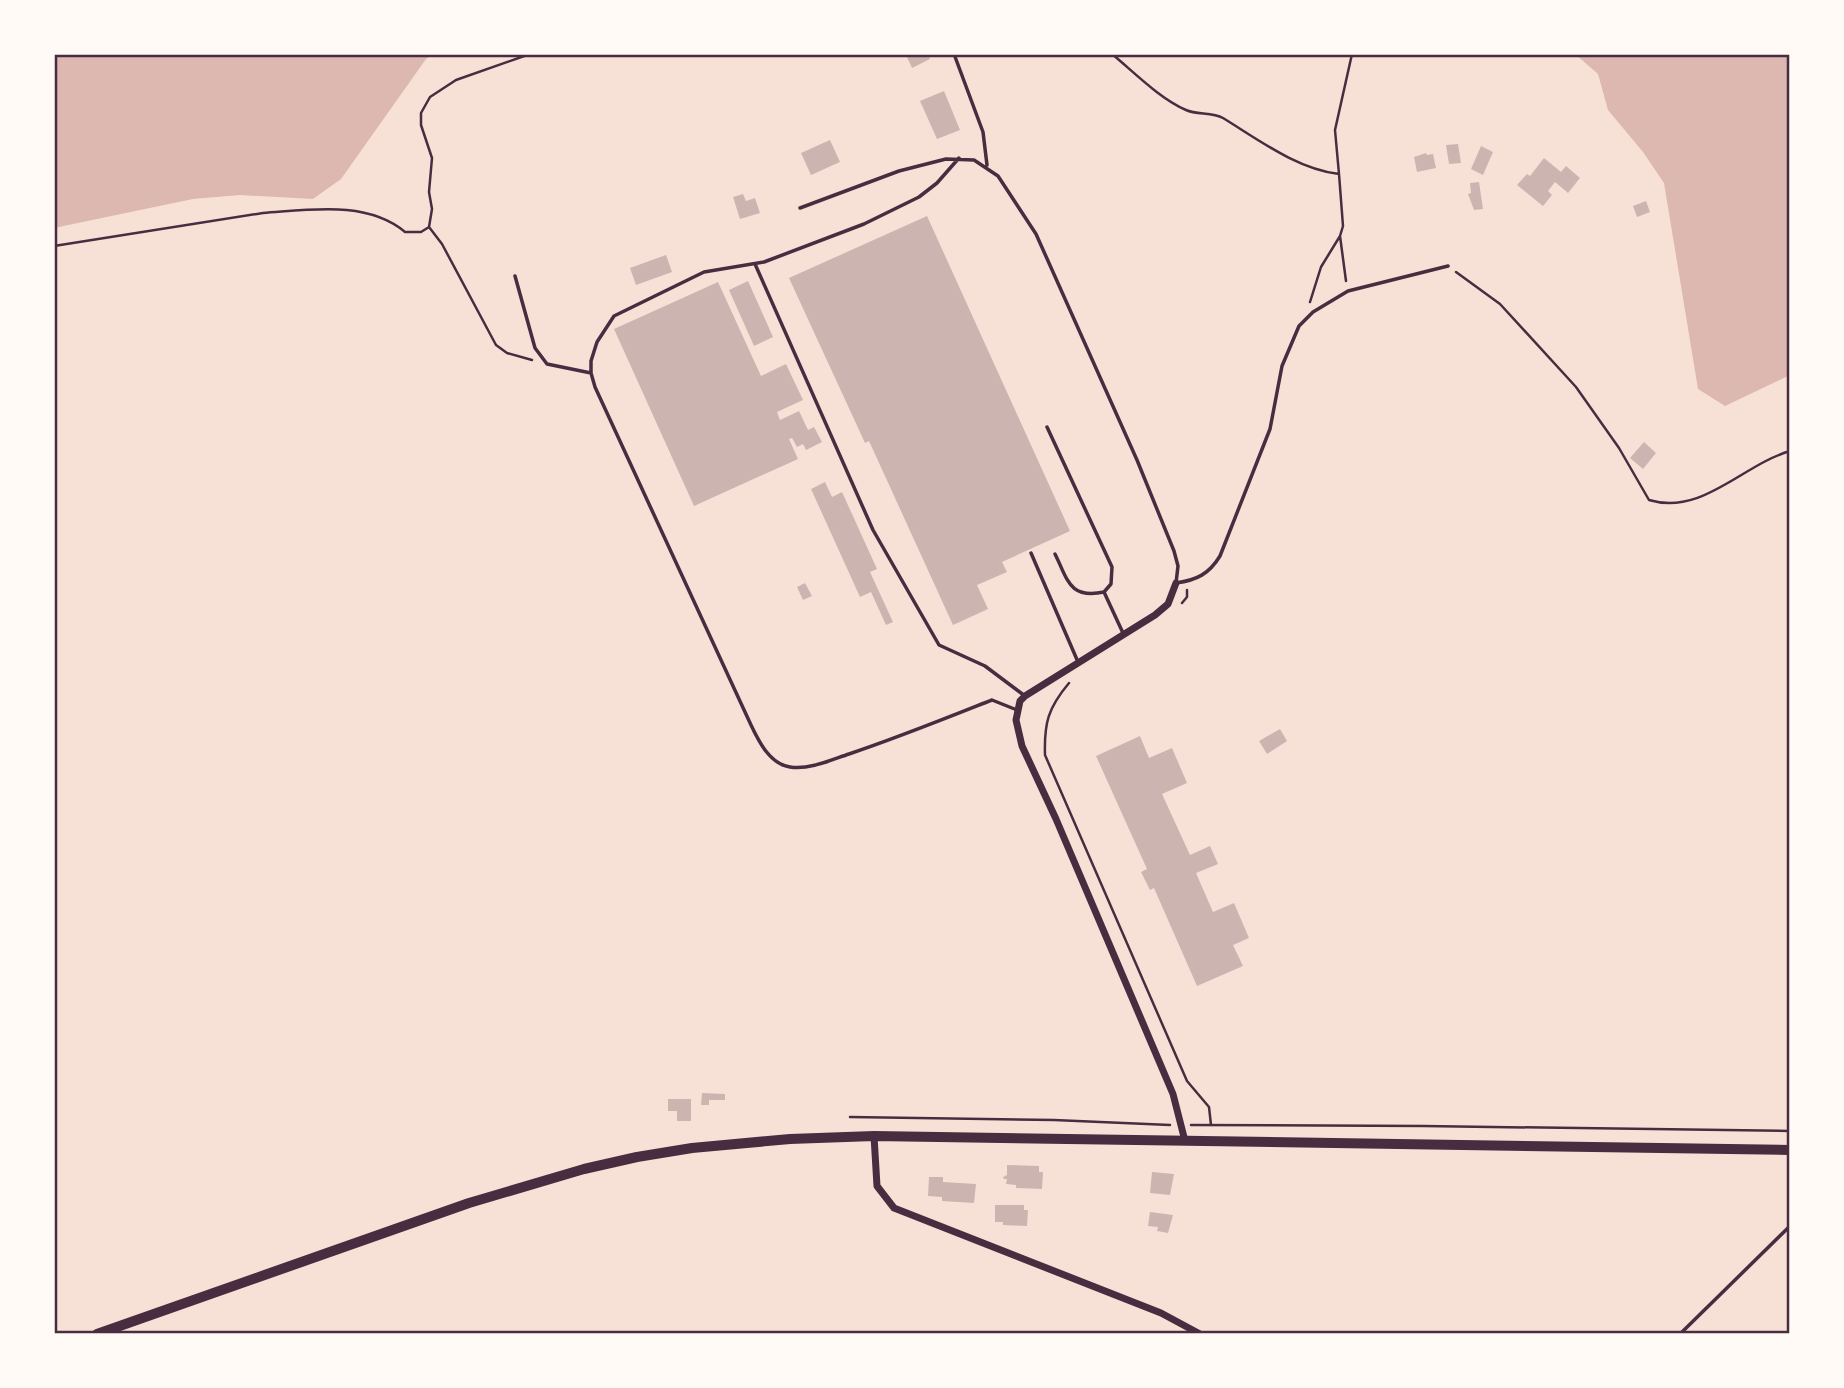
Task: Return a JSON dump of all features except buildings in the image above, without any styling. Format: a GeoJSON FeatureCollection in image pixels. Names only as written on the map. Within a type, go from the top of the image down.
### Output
{"type":"FeatureCollection","features":[{"type":"Feature","properties":{"kind":"main road"},"geometry":{"type":"LineString","coordinates":[[97,1334],[469,1203],[584,1169],[692,1148],[790,1139],[874,1136],[1790,1150]]}},
{"type":"Feature","properties":{"kind":"street"},"geometry":{"type":"LineString","coordinates":[[1176,583],[1173,595],[1163,609],[1025,696],[1017,710],[1016,720],[1022,746],[1168,1082],[1185,1140]]}},
{"type":"Feature","properties":{"kind":"street"},"geometry":{"type":"LineString","coordinates":[[874,1136],[877,1186],[894,1208],[1161,1313],[1200,1334]]}},
{"type":"Feature","properties":{"kind":"lane"},"geometry":{"type":"LineString","coordinates":[[954,54],[983,132],[987,166]]}},
{"type":"Feature","properties":{"kind":"lane"},"geometry":{"type":"LineString","coordinates":[[959,158],[937,183],[905,205],[828,239],[755,264],[705,272],[614,316],[597,342],[591,361],[591,373],[600,399],[740,703],[761,745],[773,759],[789,767],[810,766],[882,743],[992,701],[1017,710]]}},
{"type":"Feature","properties":{"kind":"lane"},"geometry":{"type":"LineString","coordinates":[[800,208],[899,171],[946,159],[974,160],[987,166],[998,176],[1011,192],[1040,244],[1163,522],[1178,566],[1176,583],[1193,581],[1210,571],[1226,544],[1270,429],[1288,349],[1294,334],[1305,319],[1323,304],[1348,291],[1448,266]]}},
{"type":"Feature","properties":{"kind":"lane"},"geometry":{"type":"LineString","coordinates":[[755,264],[873,530],[939,645],[985,666],[1025,696]]}},
{"type":"Feature","properties":{"kind":"lane"},"geometry":{"type":"LineString","coordinates":[[515,276],[535,348],[547,364],[591,373]]}},
{"type":"Feature","properties":{"kind":"lane"},"geometry":{"type":"LineString","coordinates":[[1047,427],[1112,567],[1111,584],[1104,592],[1081,594],[1072,588],[1055,554]]}},
{"type":"Feature","properties":{"kind":"lane"},"geometry":{"type":"LineString","coordinates":[[1031,553],[1078,662]]}},
{"type":"Feature","properties":{"kind":"lane"},"geometry":{"type":"LineString","coordinates":[[1104,592],[1124,635]]}},
{"type":"Feature","properties":{"kind":"lane"},"geometry":{"type":"LineString","coordinates":[[1680,1334],[1790,1226]]}},
{"type":"Feature","properties":{"kind":"path"},"geometry":{"type":"LineString","coordinates":[[530,54],[456,80],[430,97],[421,113],[421,125],[432,158],[429,192],[432,209],[429,227],[442,244],[496,345],[507,353],[547,364]]}},
{"type":"Feature","properties":{"kind":"path"},"geometry":{"type":"LineString","coordinates":[[1112,54],[1162,95],[1187,110],[1219,116],[1298,162],[1319,172],[1339,174]]}},
{"type":"Feature","properties":{"kind":"path"},"geometry":{"type":"LineString","coordinates":[[1305,319],[1321,267],[1343,226],[1335,130],[1352,54]]}},
{"type":"Feature","properties":{"kind":"path"},"geometry":{"type":"LineString","coordinates":[[54,246],[262,213],[290,211],[352,211],[379,215],[405,232],[421,232],[429,227]]}},
{"type":"Feature","properties":{"kind":"path"},"geometry":{"type":"LineString","coordinates":[[1340,236],[1348,291]]}},
{"type":"Feature","properties":{"kind":"path"},"geometry":{"type":"LineString","coordinates":[[1448,266],[1500,304],[1576,387],[1619,448],[1649,500],[1662,504],[1693,500],[1790,451]]}},
{"type":"Feature","properties":{"kind":"path"},"geometry":{"type":"LineString","coordinates":[[1179,607],[1186,597],[1188,582]]}},
{"type":"Feature","properties":{"kind":"path"},"geometry":{"type":"LineString","coordinates":[[1071,680],[1048,714],[1045,755],[1187,1081],[1209,1107],[1211,1125]]}},
{"type":"Feature","properties":{"kind":"path"},"geometry":{"type":"LineString","coordinates":[[850,1116],[1182,1125],[1790,1131]]}},
{"type":"Feature","properties":{"kind":"shaded area"},"geometry":{"type":"Polygon","coordinates":[[[54,54],[434,54],[426,59],[341,179],[313,199],[240,195],[193,199],[54,228],[54,54]]]}},
{"type":"Feature","properties":{"kind":"shaded area"},"geometry":{"type":"Polygon","coordinates":[[[1575,54],[1790,54],[1790,375],[1725,406],[1698,389],[1664,183],[1643,152],[1608,110],[1598,74],[1575,54]]]}}]}
